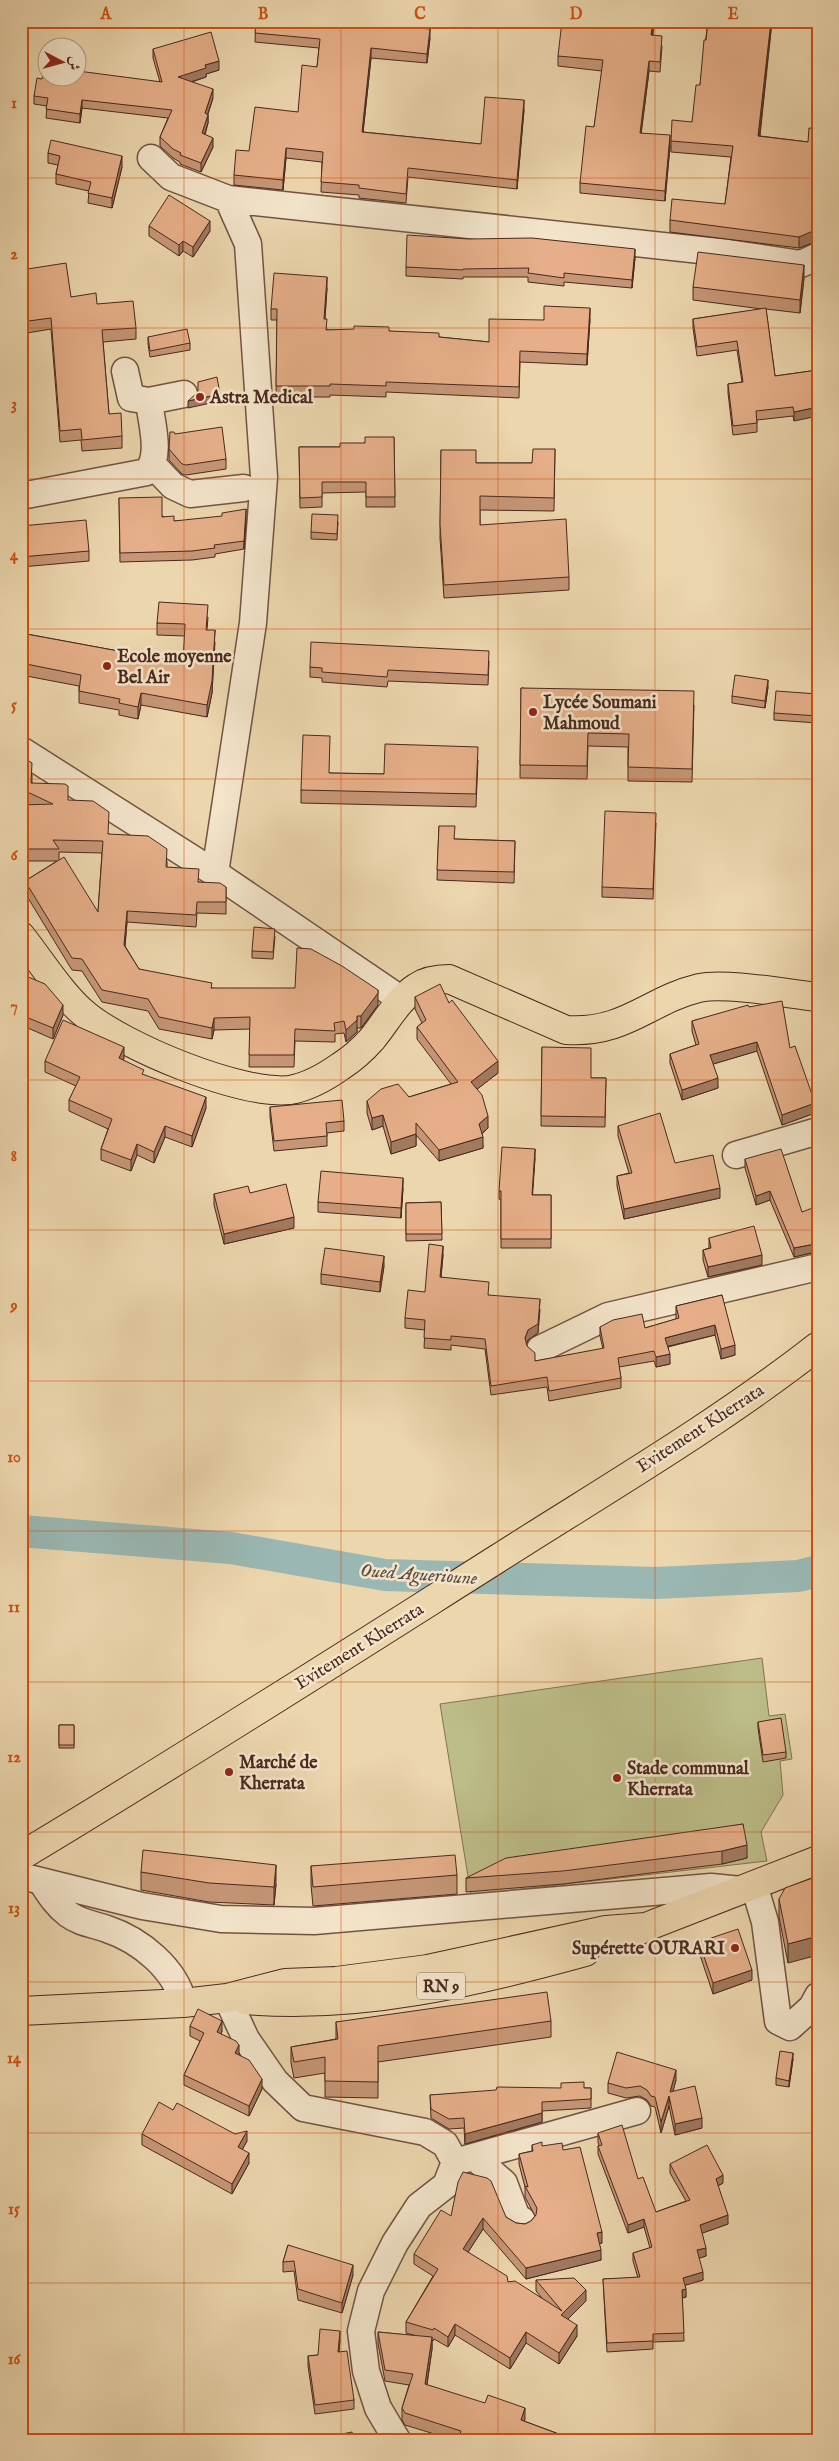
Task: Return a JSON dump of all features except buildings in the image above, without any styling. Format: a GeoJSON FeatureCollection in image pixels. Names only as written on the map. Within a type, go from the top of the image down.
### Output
{"type":"FeatureCollection","features":[{"type":"Feature","properties":{"kind":"main road"},"geometry":{"type":"LineString","coordinates":[[21,936],[85,1015],[120,1038],[171,1061],[261,1090],[291,1090],[316,1080],[342,1066],[371,1041],[402,1000],[416,987],[434,979],[449,979],[484,992],[558,1027],[586,1031],[606,1028],[630,1019],[680,995],[700,988],[718,986],[818,997]]}},
{"type":"Feature","properties":{"kind":"main road","name":"Evitement Kherrata"},"geometry":{"type":"LineString","coordinates":[[21,1856],[143,1782],[676,1445],[781,1375],[818,1346]]}},
{"type":"Feature","properties":{"kind":"main road","name":"RN 9"},"geometry":{"type":"LineString","coordinates":[[21,2011],[183,2003],[227,1998],[285,1983],[336,1981],[428,1969],[606,1930],[646,1926],[818,1860]]}},
{"type":"Feature","properties":{"kind":"street"},"geometry":{"type":"LineString","coordinates":[[151,158],[171,177],[228,199],[718,252],[801,264],[818,256]]}},
{"type":"Feature","properties":{"kind":"street"},"geometry":{"type":"LineString","coordinates":[[215,873],[253,623],[264,477],[248,244],[228,199]]}},
{"type":"Feature","properties":{"kind":"street"},"geometry":{"type":"LineString","coordinates":[[125,371],[131,398],[149,401],[184,394]]}},
{"type":"Feature","properties":{"kind":"street"},"geometry":{"type":"LineString","coordinates":[[21,496],[146,472],[153,465],[154,445],[149,401]]}},
{"type":"Feature","properties":{"kind":"street"},"geometry":{"type":"LineString","coordinates":[[153,465],[173,486],[190,494],[244,488]]}},
{"type":"Feature","properties":{"kind":"street"},"geometry":{"type":"LineString","coordinates":[[21,750],[215,873],[402,1000]]}},
{"type":"Feature","properties":{"kind":"street"},"geometry":{"type":"LineString","coordinates":[[736,1155],[818,1130]]}},
{"type":"Feature","properties":{"kind":"street"},"geometry":{"type":"LineString","coordinates":[[540,1349],[608,1316],[818,1267]]}},
{"type":"Feature","properties":{"kind":"street"},"geometry":{"type":"LineString","coordinates":[[31,1879],[142,1906],[221,1919],[314,1921],[711,1887],[748,1887],[765,1922],[778,2021],[790,2027],[812,2007],[818,1996]]}},
{"type":"Feature","properties":{"kind":"street"},"geometry":{"type":"LineString","coordinates":[[31,1879],[67,1914],[136,1944],[161,1964],[173,1976],[180,1990],[183,2003]]}},
{"type":"Feature","properties":{"kind":"street"},"geometry":{"type":"LineString","coordinates":[[227,1998],[246,2039],[275,2081],[303,2108],[425,2132],[445,2144],[464,2160],[504,2183],[517,2218],[522,2220]]}},
{"type":"Feature","properties":{"kind":"street"},"geometry":{"type":"LineString","coordinates":[[397,2440],[378,2408],[366,2371],[361,2331],[371,2291],[395,2243],[419,2206],[446,2185],[464,2160],[637,2111]]}},
{"type":"Feature","properties":{"kind":"green space","name":"Stade communal Kherrata"},"geometry":{"type":"Polygon","coordinates":[[[762,1658],[769,1716],[785,1714],[792,1759],[780,1761],[783,1795],[761,1832],[767,1861],[471,1895],[440,1704],[762,1658]]]}},
{"type":"Feature","properties":{"kind":"waterway","name":"Oued Aguerioune"},"geometry":{"type":"LineString","coordinates":[[21,1531],[231,1548],[385,1575],[656,1583],[798,1576],[818,1571]]}},
{"type":"Feature","properties":{"kind":"place","name":"Astra Medical"},"geometry":{"type":"Point","coordinates":[200,397]}},
{"type":"Feature","properties":{"kind":"place","name":"Ecole moyenne Bel Air"},"geometry":{"type":"Point","coordinates":[107,666]}},
{"type":"Feature","properties":{"kind":"place","name":"Lycée Soumani Mahmoud"},"geometry":{"type":"Point","coordinates":[533,712]}},
{"type":"Feature","properties":{"kind":"place","name":"Marché de Kherrata"},"geometry":{"type":"Point","coordinates":[229,1772]}},
{"type":"Feature","properties":{"kind":"place","name":"Stade communal Kherrata"},"geometry":{"type":"Point","coordinates":[617,1778]}},
{"type":"Feature","properties":{"kind":"place","name":"Supérette OURARI"},"geometry":{"type":"Point","coordinates":[735,1948]}}]}
